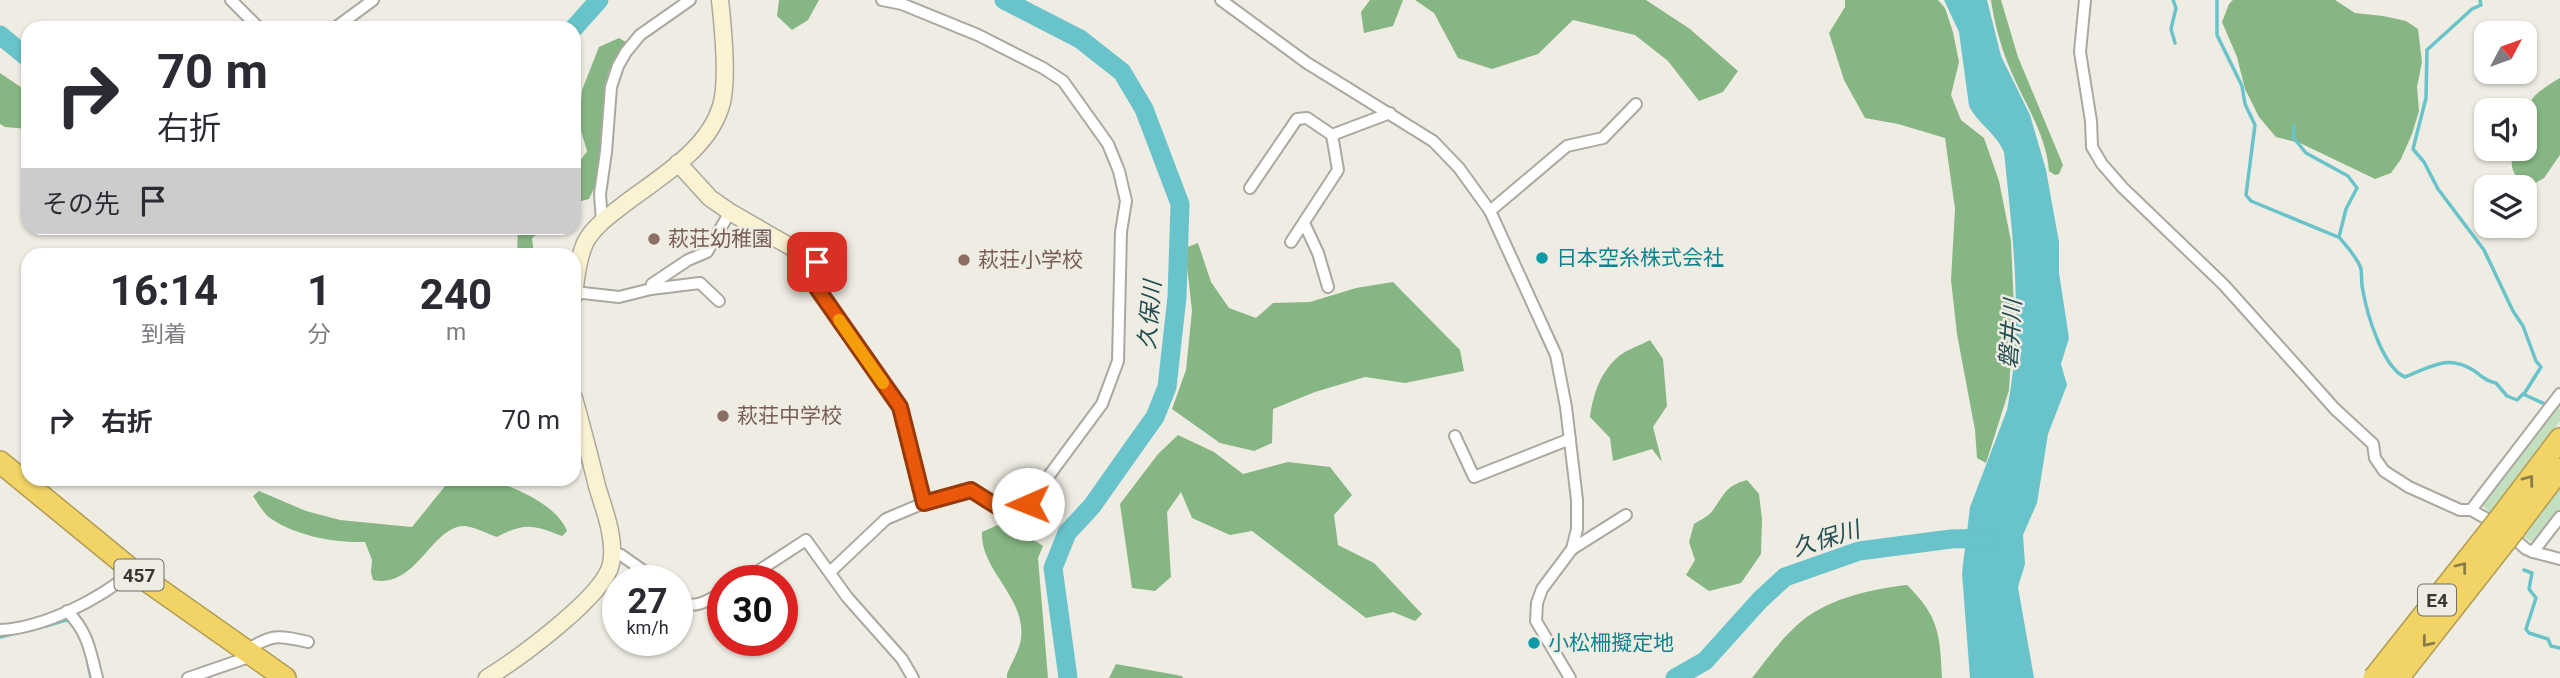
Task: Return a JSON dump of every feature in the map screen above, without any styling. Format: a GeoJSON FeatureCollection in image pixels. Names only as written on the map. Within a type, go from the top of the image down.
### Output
{"type":"FeatureCollection","features":[{"type":"Feature","properties":{"kind":"highway","name":"E4"},"geometry":{"type":"LineString","coordinates":[[2374,678],[2517,540],[2560,439]]}},
{"type":"Feature","properties":{"kind":"highway","name":"457"},"geometry":{"type":"LineString","coordinates":[[0,463],[21,480]]}},
{"type":"Feature","properties":{"kind":"highway","name":"E4"},"geometry":{"type":"LineString","coordinates":[[2398,678],[2517,540],[2560,469]]}},
{"type":"Feature","properties":{"kind":"highway","name":"457"},"geometry":{"type":"LineString","coordinates":[[29,486],[133,570],[285,678]]}},
{"type":"Feature","properties":{"kind":"street"},"geometry":{"type":"LineString","coordinates":[[231,0],[251,21]]}},
{"type":"Feature","properties":{"kind":"street"},"geometry":{"type":"LineString","coordinates":[[344,21],[373,0]]}},
{"type":"Feature","properties":{"kind":"street"},"geometry":{"type":"LineString","coordinates":[[601,222],[600,194],[611,87],[618,66],[640,35],[691,0]]}},
{"type":"Feature","properties":{"kind":"street"},"geometry":{"type":"LineString","coordinates":[[830,572],[886,519],[924,503],[971,490],[998,507],[1028,504],[1102,404],[1118,361],[1121,232],[1126,201],[1119,171],[1108,144],[1063,81],[1043,68],[978,35],[902,4],[882,0]]}},
{"type":"Feature","properties":{"kind":"street"},"geometry":{"type":"LineString","coordinates":[[1221,0],[1307,63],[1433,141],[1458,168],[1489,211],[1556,355],[1577,500],[1577,529],[1572,549]]}},
{"type":"Feature","properties":{"kind":"street"},"geometry":{"type":"LineString","coordinates":[[2085,0],[2080,52],[2091,121],[2092,147],[2102,164],[2123,188],[2224,285],[2335,409],[2373,444],[2375,458],[2384,471],[2409,487],[2460,510],[2471,510],[2487,518],[2521,542],[2517,540]]}},
{"type":"Feature","properties":{"kind":"street"},"geometry":{"type":"LineString","coordinates":[[581,257],[586,242],[601,222],[678,163],[707,133],[722,101],[721,6]]}},
{"type":"Feature","properties":{"kind":"street"},"geometry":{"type":"LineString","coordinates":[[1489,211],[1567,146],[1603,138],[1636,104]]}},
{"type":"Feature","properties":{"kind":"street"},"geometry":{"type":"LineString","coordinates":[[1332,135],[1390,113]]}},
{"type":"Feature","properties":{"kind":"street"},"geometry":{"type":"LineString","coordinates":[[1250,188],[1297,119],[1307,118],[1332,135],[1338,170],[1291,242]]}},
{"type":"Feature","properties":{"kind":"street"},"geometry":{"type":"LineString","coordinates":[[678,163],[710,198],[817,262],[812,281],[900,407],[924,503]]}},
{"type":"Feature","properties":{"kind":"street"},"geometry":{"type":"LineString","coordinates":[[651,289],[652,284],[688,260],[707,252],[730,212]]}},
{"type":"Feature","properties":{"kind":"street"},"geometry":{"type":"LineString","coordinates":[[1304,223],[1318,253],[1328,287]]}},
{"type":"Feature","properties":{"kind":"street"},"geometry":{"type":"LineString","coordinates":[[581,294],[619,297],[651,289],[700,283],[719,301]]}},
{"type":"Feature","properties":{"kind":"street"},"geometry":{"type":"LineString","coordinates":[[2471,510],[2560,394]]}},
{"type":"Feature","properties":{"kind":"street"},"geometry":{"type":"LineString","coordinates":[[487,678],[524,653],[589,597],[605,579],[611,566],[611,537],[581,424]]}},
{"type":"Feature","properties":{"kind":"street"},"geometry":{"type":"LineString","coordinates":[[1455,436],[1474,477],[1570,439]]}},
{"type":"Feature","properties":{"kind":"street"},"geometry":{"type":"LineString","coordinates":[[1570,678],[1536,621],[1537,603],[1542,589],[1572,549],[1626,515]]}},
{"type":"Feature","properties":{"kind":"street"},"geometry":{"type":"LineString","coordinates":[[2517,540],[2560,517]]}},
{"type":"Feature","properties":{"kind":"street"},"geometry":{"type":"LineString","coordinates":[[768,565],[806,540],[846,597],[902,659],[913,678]]}},
{"type":"Feature","properties":{"kind":"street"},"geometry":{"type":"LineString","coordinates":[[2517,540],[2560,559]]}},
{"type":"Feature","properties":{"kind":"street"},"geometry":{"type":"LineString","coordinates":[[612,552],[636,565]]}},
{"type":"Feature","properties":{"kind":"street"},"geometry":{"type":"LineString","coordinates":[[0,631],[43,622],[67,611],[114,587],[133,570]]}},
{"type":"Feature","properties":{"kind":"street"},"geometry":{"type":"LineString","coordinates":[[67,611],[88,638],[97,678]]}},
{"type":"Feature","properties":{"kind":"street"},"geometry":{"type":"LineString","coordinates":[[188,678],[249,654],[265,638],[308,642]]}},
{"type":"Feature","properties":{"kind":"green space"},"geometry":{"type":"Polygon","coordinates":[[[779,0],[819,0],[808,20],[792,30],[777,16],[779,0]]]}},
{"type":"Feature","properties":{"kind":"green space"},"geometry":{"type":"Polygon","coordinates":[[[1370,0],[1403,0],[1393,26],[1364,33],[1361,12],[1370,0]]]}},
{"type":"Feature","properties":{"kind":"green space"},"geometry":{"type":"Polygon","coordinates":[[[1415,0],[1646,0],[1690,29],[1738,71],[1723,92],[1699,101],[1668,61],[1635,35],[1573,20],[1538,54],[1492,69],[1458,58],[1434,13],[1415,0]]]}},
{"type":"Feature","properties":{"kind":"green space"},"geometry":{"type":"Polygon","coordinates":[[[1845,0],[1938,0],[1945,8],[1959,62],[1951,95],[1961,120],[1984,138],[1999,181],[2011,241],[2014,308],[2009,390],[1986,463],[1977,458],[1975,430],[1957,334],[1951,280],[1955,209],[1945,138],[1898,124],[1865,118],[1844,80],[1829,33],[1845,7],[1845,0]]]}},
{"type":"Feature","properties":{"kind":"green space"},"geometry":{"type":"Polygon","coordinates":[[[1991,0],[2001,0],[2018,57],[2063,165],[2059,174],[2055,175],[2049,171],[2038,129],[2002,49],[1991,0]]]}},
{"type":"Feature","properties":{"kind":"green space"},"geometry":{"type":"Polygon","coordinates":[[[2233,0],[2335,0],[2355,13],[2406,21],[2418,29],[2422,62],[2417,87],[2419,111],[2401,159],[2391,173],[2375,179],[2300,143],[2276,137],[2259,117],[2245,89],[2237,57],[2222,22],[2233,0]]]}},
{"type":"Feature","properties":{"kind":"green space"},"geometry":{"type":"Polygon","coordinates":[[[619,38],[626,42],[609,70],[597,182],[589,199],[581,201],[581,160],[587,151],[581,131],[582,90],[599,47],[619,38]]]}},
{"type":"Feature","properties":{"kind":"green space"},"geometry":{"type":"Polygon","coordinates":[[[0,73],[21,87],[21,128],[0,124],[0,73]]]}},
{"type":"Feature","properties":{"kind":"green space"},"geometry":{"type":"Polygon","coordinates":[[[2560,78],[2560,155],[2544,178],[2537,182],[2537,175],[2516,175],[2512,161],[2537,161],[2537,98],[2533,98],[2560,78]]]}},
{"type":"Feature","properties":{"kind":"green space"},"geometry":{"type":"Polygon","coordinates":[[[518,235],[536,235],[532,238],[533,248],[517,248],[518,235]]]}},
{"type":"Feature","properties":{"kind":"green space"},"geometry":{"type":"Polygon","coordinates":[[[1198,243],[1211,282],[1229,308],[1256,318],[1273,303],[1310,302],[1356,288],[1393,282],[1460,350],[1464,371],[1405,383],[1365,377],[1315,392],[1273,409],[1272,443],[1254,451],[1220,443],[1172,409],[1186,370],[1192,311],[1185,248],[1198,243]]]}},
{"type":"Feature","properties":{"kind":"green space"},"geometry":{"type":"Polygon","coordinates":[[[1650,340],[1663,359],[1667,406],[1653,427],[1662,462],[1652,449],[1613,461],[1610,438],[1590,417],[1593,400],[1603,376],[1613,362],[1626,351],[1650,340]]]}},
{"type":"Feature","properties":{"kind":"green space"},"geometry":{"type":"Polygon","coordinates":[[[2560,401],[2560,421],[2490,513],[2483,506],[2483,502],[2560,401]]]}},
{"type":"Feature","properties":{"kind":"green space"},"geometry":{"type":"Polygon","coordinates":[[[1178,435],[1214,452],[1243,474],[1288,462],[1330,467],[1352,495],[1334,515],[1338,545],[1374,563],[1422,614],[1415,621],[1393,612],[1366,618],[1252,531],[1230,535],[1192,518],[1181,492],[1167,512],[1171,577],[1155,591],[1132,588],[1120,504],[1158,454],[1178,435]]]}},
{"type":"Feature","properties":{"kind":"green space"},"geometry":{"type":"Polygon","coordinates":[[[1747,480],[1759,494],[1762,519],[1761,554],[1741,583],[1709,591],[1686,575],[1695,560],[1689,542],[1694,524],[1711,512],[1730,488],[1747,480]]]}},
{"type":"Feature","properties":{"kind":"green space"},"geometry":{"type":"Polygon","coordinates":[[[445,486],[507,486],[545,505],[555,513],[567,531],[562,536],[544,529],[522,527],[497,537],[465,526],[453,529],[401,575],[388,580],[373,580],[372,560],[365,542],[329,540],[304,534],[267,516],[253,496],[259,491],[306,511],[340,520],[412,527],[445,486]]]}},
{"type":"Feature","properties":{"kind":"green space"},"geometry":{"type":"Polygon","coordinates":[[[2560,488],[2560,510],[2538,539],[2532,542],[2524,537],[2560,488]]]}},
{"type":"Feature","properties":{"kind":"green space"},"geometry":{"type":"Polygon","coordinates":[[[1000,524],[1025,534],[1043,546],[1038,558],[1048,678],[1007,678],[1020,643],[1021,623],[1017,609],[988,559],[982,532],[1000,524]]]}},
{"type":"Feature","properties":{"kind":"green space"},"geometry":{"type":"Polygon","coordinates":[[[1907,585],[1926,607],[1936,627],[1942,678],[1752,678],[1789,633],[1814,612],[1852,596],[1907,585]]]}},
{"type":"Feature","properties":{"kind":"green space"},"geometry":{"type":"Polygon","coordinates":[[[1116,664],[1182,676],[1183,678],[1109,678],[1116,664]]]}},
{"type":"Feature","properties":{"kind":"water"},"geometry":{"type":"Polygon","coordinates":[[[1944,0],[1987,0],[2001,56],[2030,115],[2046,170],[2059,242],[2059,273],[2069,338],[2061,364],[2067,385],[2048,434],[2037,503],[2023,535],[2025,564],[2018,587],[2034,678],[1970,678],[1962,573],[1970,507],[2007,410],[2015,346],[2015,281],[2004,152],[1969,106],[1959,32],[1944,0]]]}},
{"type":"Feature","properties":{"kind":"waterway","name":"久保川"},"geometry":{"type":"LineString","coordinates":[[580,21],[599,0]]}},
{"type":"Feature","properties":{"kind":"waterway","name":"久保川"},"geometry":{"type":"LineString","coordinates":[[1004,0],[1080,39],[1122,72],[1144,109],[1180,204],[1177,297],[1167,387],[1155,417],[1092,506],[1067,533],[1053,568],[1068,678]]}},
{"type":"Feature","properties":{"kind":"waterway"},"geometry":{"type":"LineString","coordinates":[[2173,0],[2176,8],[2171,29],[2175,43]]}},
{"type":"Feature","properties":{"kind":"waterway"},"geometry":{"type":"LineString","coordinates":[[2217,0],[2217,35],[2242,86],[2245,104],[2255,125],[2246,195],[2251,201],[2338,237]]}},
{"type":"Feature","properties":{"kind":"waterway"},"geometry":{"type":"LineString","coordinates":[[2480,0],[2481,5],[2472,9],[2427,50],[2426,98],[2413,149],[2424,162],[2438,189],[2484,250],[2523,326],[2536,361],[2541,367],[2524,394]]}},
{"type":"Feature","properties":{"kind":"waterway","name":"久保川"},"geometry":{"type":"LineString","coordinates":[[0,35],[21,52]]}},
{"type":"Feature","properties":{"kind":"waterway"},"geometry":{"type":"LineString","coordinates":[[2294,126],[2293,137],[2306,153],[2348,176],[2357,188],[2346,209],[2339,237],[2355,256],[2361,269],[2365,301],[2372,326],[2383,352],[2397,372],[2405,377],[2431,366],[2455,363],[2464,365],[2486,380],[2496,383],[2507,396],[2517,400],[2523,394],[2547,405]]}},
{"type":"Feature","properties":{"kind":"waterway","name":"久保川"},"geometry":{"type":"LineString","coordinates":[[1675,678],[1705,661],[1760,600],[1785,577],[1859,551],[1951,539],[1990,538]]}},
{"type":"Feature","properties":{"kind":"waterway"},"geometry":{"type":"LineString","coordinates":[[2524,570],[2532,573],[2529,589],[2536,598],[2526,629],[2529,633],[2548,639],[2551,646],[2560,648]]}},
{"type":"Feature","properties":{"kind":"waterway"},"geometry":{"type":"LineString","coordinates":[[46,626],[66,620],[72,622]]}},
{"type":"Feature","properties":{"kind":"waterway"},"geometry":{"type":"LineString","coordinates":[[0,637],[25,631]]}},
{"type":"Feature","properties":{"kind":"waterway"},"geometry":{"type":"LineString","coordinates":[[88,664],[91,678]]}},
{"type":"Feature","properties":{"kind":"slow traffic"},"geometry":{"type":"LineString","coordinates":[[839,320],[883,383]]}},
{"type":"Feature","properties":{"kind":"place","name":"萩荘幼稚園"},"geometry":{"type":"Point","coordinates":[654,239]}},
{"type":"Feature","properties":{"kind":"place","name":"日本空糸株式会社"},"geometry":{"type":"Point","coordinates":[1542,258]}},
{"type":"Feature","properties":{"kind":"place","name":"萩荘小学校"},"geometry":{"type":"Point","coordinates":[964,260]}},
{"type":"Feature","properties":{"kind":"place","name":"萩荘中学校"},"geometry":{"type":"Point","coordinates":[723,416]}},
{"type":"Feature","properties":{"kind":"place","name":"小松柵擬定地"},"geometry":{"type":"Point","coordinates":[1534,643]}},
{"type":"Feature","properties":{"kind":"route"},"geometry":{"type":"LineString","coordinates":[[817,262],[812,281],[900,407],[924,503],[971,490],[998,507],[1028,504]]}},
{"type":"Feature","properties":{"kind":"water label","name":"磐井川"},"geometry":{"type":"Point","coordinates":[2011,334]}}]}
